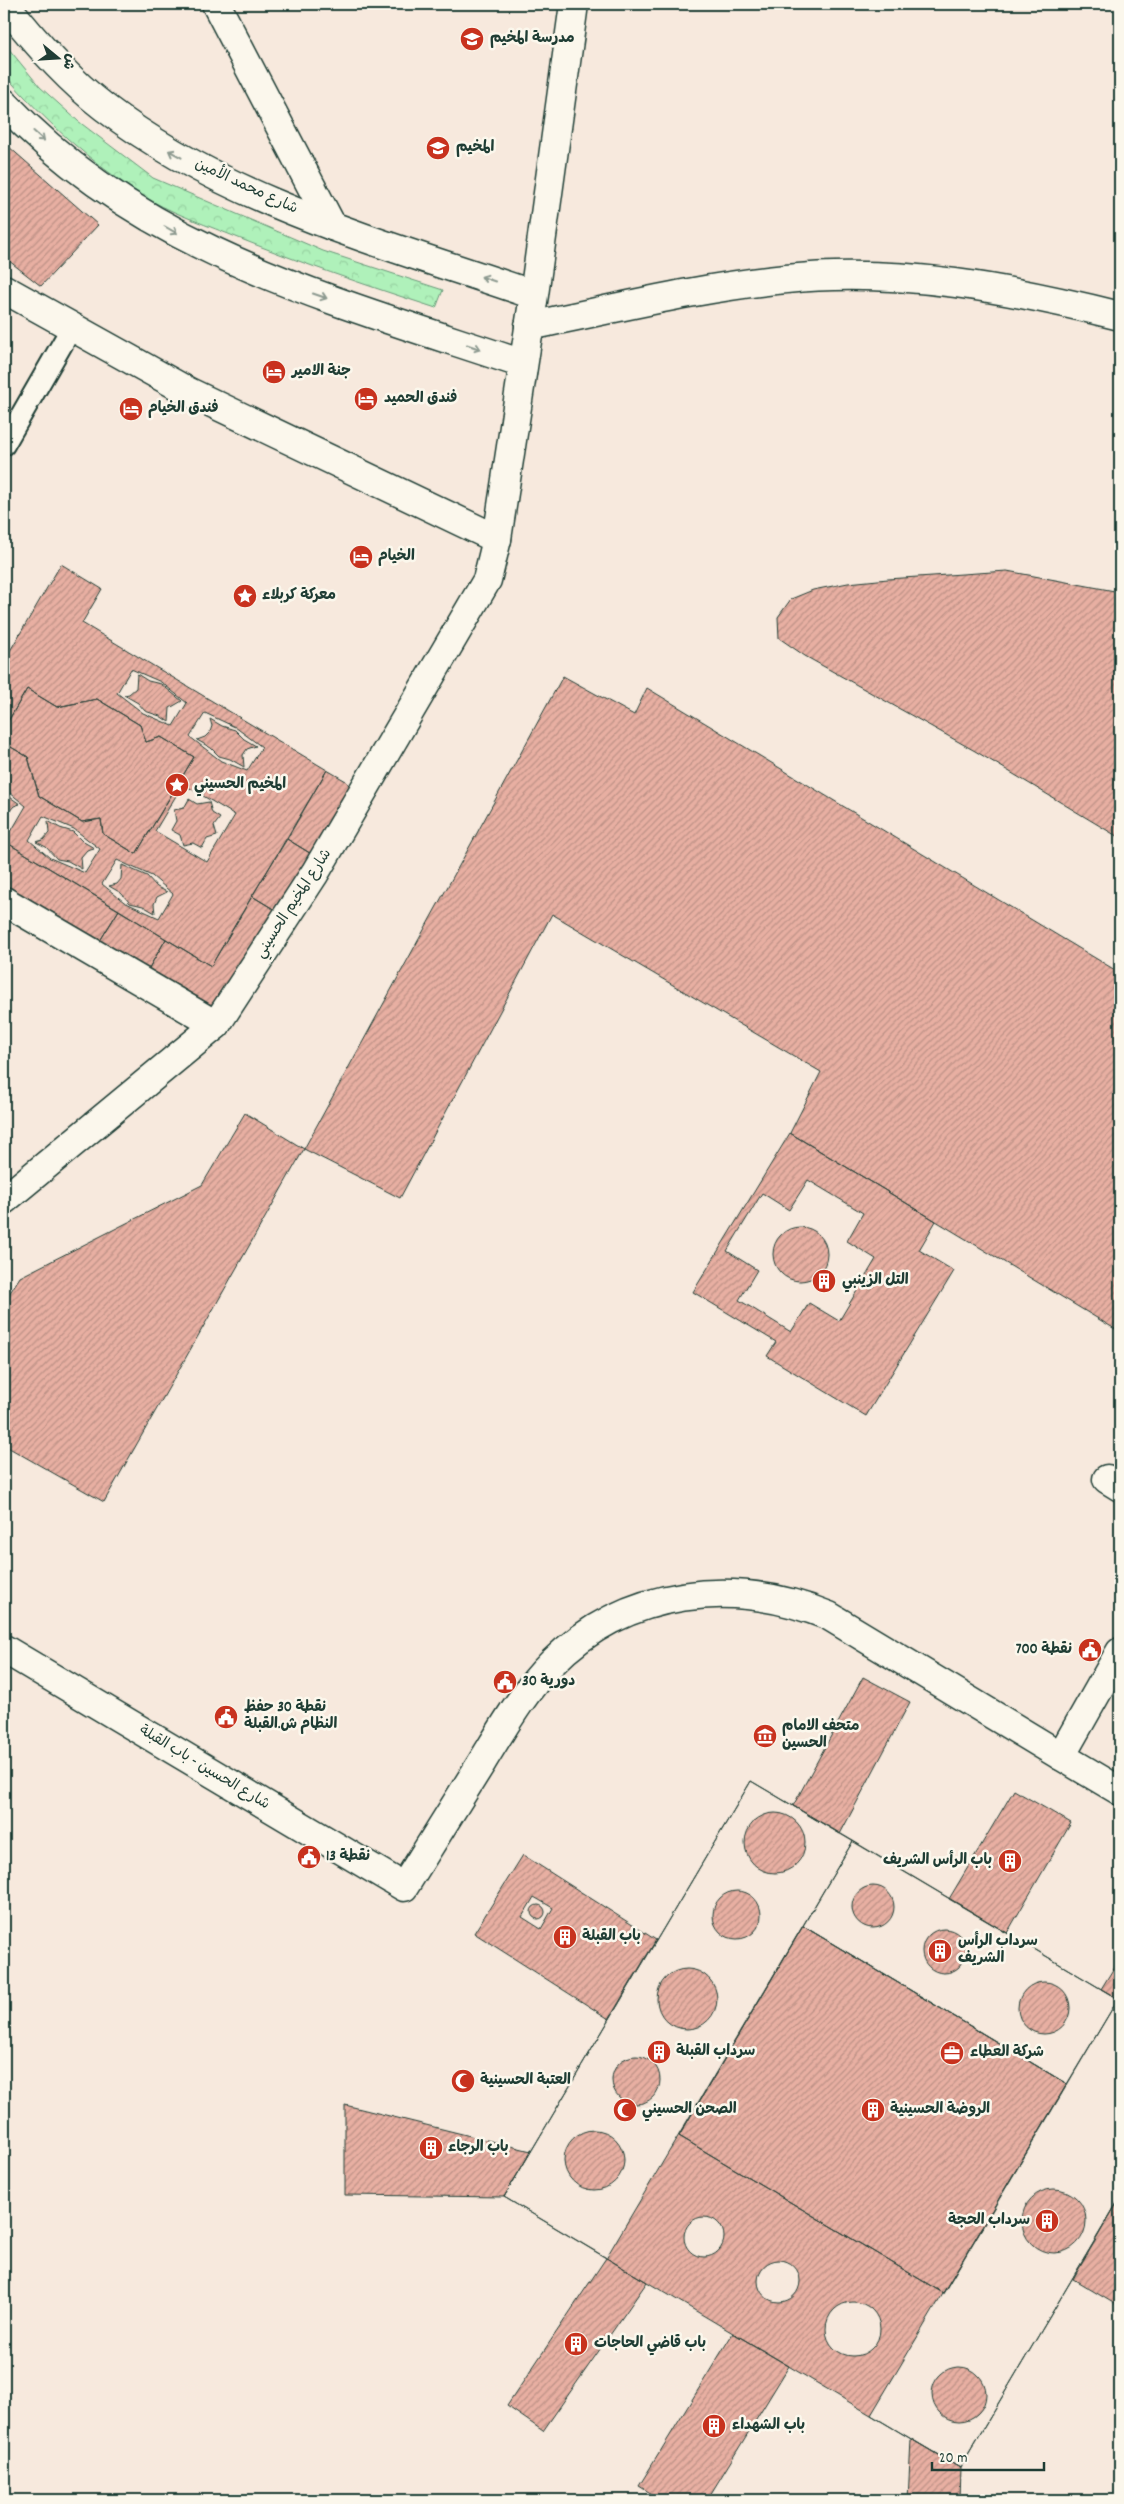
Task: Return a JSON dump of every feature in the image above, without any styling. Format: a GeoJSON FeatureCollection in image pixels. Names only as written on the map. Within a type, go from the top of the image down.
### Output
{"type":"FeatureCollection","features":[{"type":"Feature","properties":{"kind":"street","name":"شارع محمد الأمين"},"geometry":{"type":"LineString","coordinates":[[5,4],[30,36],[61,70],[102,106],[137,131],[239,187],[332,226],[534,294]]}},
{"type":"Feature","properties":{"kind":"street"},"geometry":{"type":"LineString","coordinates":[[216,4],[332,226]]}},
{"type":"Feature","properties":{"kind":"street","name":"شارع المخيم الحسيني"},"geometry":{"type":"LineString","coordinates":[[4,1200],[216,1025],[315,873],[486,580],[497,540],[534,294],[574,4]]}},
{"type":"Feature","properties":{"kind":"street"},"geometry":{"type":"LineString","coordinates":[[4,103],[56,151],[98,184],[203,248],[302,289],[523,364]]}},
{"type":"Feature","properties":{"kind":"street"},"geometry":{"type":"LineString","coordinates":[[529,326],[730,286],[788,278],[836,276],[905,278],[970,283],[1120,316]]}},
{"type":"Feature","properties":{"kind":"street"},"geometry":{"type":"LineString","coordinates":[[4,289],[189,392],[497,540]]}},
{"type":"Feature","properties":{"kind":"street"},"geometry":{"type":"LineString","coordinates":[[4,901],[216,1025]]}},
{"type":"Feature","properties":{"kind":"street","name":"شارع الحسين - باب القبلة"},"geometry":{"type":"LineString","coordinates":[[4,1649],[404,1887],[523,1696],[552,1663],[580,1640],[615,1619],[662,1601],[690,1595],[748,1594],[805,1606],[829,1616],[1061,1756]]}},
{"type":"Feature","properties":{"kind":"street"},"geometry":{"type":"LineString","coordinates":[[1120,1652],[1061,1756],[1120,1791]]}},
{"type":"Feature","properties":{"kind":"lane"},"geometry":{"type":"LineString","coordinates":[[4,445],[72,327]]}},
{"type":"Feature","properties":{"kind":"green space"},"geometry":{"type":"Polygon","coordinates":[[[4,43],[40,87],[78,121],[153,178],[323,251],[443,290],[436,308],[278,253],[183,216],[143,196],[123,183],[69,140],[4,74],[4,43]]]}},
{"type":"Feature","properties":{"kind":"building"},"geometry":{"type":"Polygon","coordinates":[[[8,146],[98,225],[41,286],[4,257],[4,150],[8,146]]]}},
{"type":"Feature","properties":{"kind":"building"},"geometry":{"type":"Polygon","coordinates":[[[61,564],[102,589],[82,623],[327,770],[211,966],[4,841],[4,827],[12,830],[26,806],[4,788],[4,743],[28,757],[39,796],[82,822],[101,819],[103,834],[136,854],[194,757],[161,737],[146,742],[140,725],[97,699],[57,707],[27,689],[4,728],[4,661],[61,564]],[[131,669],[117,693],[143,713],[173,726],[187,703],[161,682],[131,669]],[[205,713],[190,737],[221,761],[247,771],[262,747],[235,727],[205,713]],[[183,784],[155,831],[207,862],[235,815],[183,784]],[[43,816],[29,840],[50,858],[85,873],[100,849],[74,829],[43,816]],[[117,860],[102,884],[124,902],[159,918],[173,894],[152,876],[117,860]]]}},
{"type":"Feature","properties":{"kind":"building"},"geometry":{"type":"Polygon","coordinates":[[[1007,571],[1120,592],[1120,838],[975,751],[805,656],[779,638],[778,617],[791,599],[813,590],[848,583],[888,579],[1007,571]]]}},
{"type":"Feature","properties":{"kind":"building"},"geometry":{"type":"Polygon","coordinates":[[[137,674],[148,681],[161,684],[182,701],[170,708],[169,722],[160,716],[145,711],[138,703],[124,695],[129,694],[136,688],[137,674]]]}},
{"type":"Feature","properties":{"kind":"building"},"geometry":{"type":"Polygon","coordinates":[[[563,676],[634,715],[647,688],[1120,973],[1120,1332],[790,1133],[821,1072],[552,914],[400,1198],[304,1149],[563,676]]]}},
{"type":"Feature","properties":{"kind":"building"},"geometry":{"type":"Polygon","coordinates":[[[27,689],[57,707],[97,699],[140,725],[146,742],[161,737],[194,757],[136,854],[103,834],[101,819],[82,822],[39,796],[28,757],[4,743],[4,728],[27,689]]]}},
{"type":"Feature","properties":{"kind":"building"},"geometry":{"type":"Polygon","coordinates":[[[210,719],[222,726],[235,730],[244,739],[256,746],[247,749],[243,755],[244,767],[230,759],[219,756],[211,748],[197,740],[205,737],[210,732],[212,726],[210,719]]]}},
{"type":"Feature","properties":{"kind":"building"},"geometry":{"type":"Polygon","coordinates":[[[327,770],[346,781],[351,788],[313,855],[287,839],[327,770]]]}},
{"type":"Feature","properties":{"kind":"building"},"geometry":{"type":"Polygon","coordinates":[[[4,793],[20,804],[14,806],[8,813],[8,825],[4,822],[4,793]]]}},
{"type":"Feature","properties":{"kind":"building"},"geometry":{"type":"Polygon","coordinates":[[[189,799],[197,804],[209,802],[212,813],[220,818],[214,826],[217,836],[207,839],[202,848],[193,843],[183,845],[180,835],[171,830],[176,821],[174,810],[184,808],[189,799]]]}},
{"type":"Feature","properties":{"kind":"building"},"geometry":{"type":"Polygon","coordinates":[[[48,821],[60,828],[73,832],[82,841],[94,848],[87,850],[81,857],[82,869],[68,861],[57,859],[46,847],[36,842],[43,840],[49,833],[48,821]]]}},
{"type":"Feature","properties":{"kind":"building"},"geometry":{"type":"Polygon","coordinates":[[[287,839],[313,855],[280,913],[252,896],[287,839]]]}},
{"type":"Feature","properties":{"kind":"building"},"geometry":{"type":"Polygon","coordinates":[[[4,841],[119,910],[98,944],[4,887],[4,841]]]}},
{"type":"Feature","properties":{"kind":"building"},"geometry":{"type":"Polygon","coordinates":[[[122,865],[147,876],[157,887],[167,892],[157,897],[154,904],[155,913],[143,906],[130,903],[121,893],[109,886],[117,884],[121,879],[122,865]]]}},
{"type":"Feature","properties":{"kind":"building"},"geometry":{"type":"Polygon","coordinates":[[[252,896],[280,913],[217,1006],[209,1007],[146,973],[166,939],[211,966],[252,896]]]}},
{"type":"Feature","properties":{"kind":"building"},"geometry":{"type":"Polygon","coordinates":[[[119,910],[166,939],[146,973],[98,944],[119,910]]]}},
{"type":"Feature","properties":{"kind":"building"},"geometry":{"type":"Polygon","coordinates":[[[245,1113],[304,1149],[104,1502],[4,1445],[4,1302],[20,1277],[202,1185],[245,1113]]]}},
{"type":"Feature","properties":{"kind":"building","name":"التل الزينبي"},"geometry":{"type":"Polygon","coordinates":[[[790,1133],[936,1221],[919,1250],[954,1271],[866,1416],[767,1356],[776,1342],[693,1292],[790,1133]]]}},
{"type":"Feature","properties":{"kind":"building"},"geometry":{"type":"Polygon","coordinates":[[[808,1180],[863,1213],[847,1241],[876,1259],[839,1321],[809,1303],[791,1332],[739,1300],[757,1270],[727,1251],[762,1193],[789,1210],[808,1180]]]}},
{"type":"Feature","properties":{"kind":"building"},"geometry":{"type":"Polygon","coordinates":[[[795,1227],[805,1227],[815,1231],[823,1239],[827,1254],[823,1269],[815,1277],[805,1281],[795,1281],[785,1277],[777,1269],[773,1259],[773,1249],[777,1239],[785,1231],[795,1227]]]}},
{"type":"Feature","properties":{"kind":"building"},"geometry":{"type":"Polygon","coordinates":[[[863,1677],[910,1702],[840,1834],[793,1806],[863,1677]]]}},
{"type":"Feature","properties":{"kind":"building","name":"الصحن الحسيني"},"geometry":{"type":"Polygon","coordinates":[[[751,1781],[1120,2000],[1120,2198],[960,2468],[504,2197],[751,1781]],[[803,1926],[679,2136],[943,2293],[1067,2084],[803,1926]]]}},
{"type":"Feature","properties":{"kind":"building","name":"سرداب القبلة"},"geometry":{"type":"Polygon","coordinates":[[[751,1781],[853,1841],[606,2258],[504,2197],[751,1781]]]}},
{"type":"Feature","properties":{"kind":"building","name":"باب الرأس الشريف"},"geometry":{"type":"Polygon","coordinates":[[[1014,1790],[1071,1823],[1007,1933],[949,1899],[1014,1790]]]}},
{"type":"Feature","properties":{"kind":"building"},"geometry":{"type":"Polygon","coordinates":[[[775,1813],[792,1818],[800,1826],[805,1843],[800,1860],[792,1868],[775,1873],[758,1868],[750,1860],[745,1843],[750,1826],[758,1818],[775,1813]]]}},
{"type":"Feature","properties":{"kind":"building","name":"سرداب الرأس الشريف"},"geometry":{"type":"Polygon","coordinates":[[[853,1841],[1118,1999],[1067,2084],[803,1926],[853,1841]]]}},
{"type":"Feature","properties":{"kind":"building","name":"باب القبلة"},"geometry":{"type":"Polygon","coordinates":[[[523,1855],[656,1940],[609,2019],[474,1933],[523,1855]]]}},
{"type":"Feature","properties":{"kind":"building"},"geometry":{"type":"Polygon","coordinates":[[[873,1886],[888,1892],[894,1907],[888,1922],[873,1928],[858,1922],[852,1907],[858,1892],[873,1886]]]}},
{"type":"Feature","properties":{"kind":"building"},"geometry":{"type":"Polygon","coordinates":[[[737,1891],[746,1893],[754,1898],[759,1906],[761,1915],[759,1924],[754,1932],[746,1937],[737,1939],[728,1937],[720,1932],[715,1924],[713,1915],[715,1906],[720,1898],[728,1893],[737,1891]]]}},
{"type":"Feature","properties":{"kind":"building"},"geometry":{"type":"Polygon","coordinates":[[[534,1897],[553,1908],[541,1929],[522,1917],[534,1897]]]}},
{"type":"Feature","properties":{"kind":"building"},"geometry":{"type":"Polygon","coordinates":[[[535,1905],[541,1905],[545,1912],[541,1919],[535,1919],[531,1915],[531,1909],[535,1905]]]}},
{"type":"Feature","properties":{"kind":"building","name":"الروضة الحسينية"},"geometry":{"type":"Polygon","coordinates":[[[803,1926],[1067,2084],[943,2293],[679,2136],[803,1926]]]}},
{"type":"Feature","properties":{"kind":"building"},"geometry":{"type":"Polygon","coordinates":[[[944,1929],[956,1933],[962,1939],[966,1951],[962,1963],[956,1969],[944,1973],[932,1969],[926,1963],[922,1951],[926,1939],[932,1933],[944,1929]]]}},
{"type":"Feature","properties":{"kind":"building"},"geometry":{"type":"Polygon","coordinates":[[[1120,1958],[1120,2000],[1101,1989],[1120,1958]]]}},
{"type":"Feature","properties":{"kind":"building"},"geometry":{"type":"Polygon","coordinates":[[[687,1969],[703,1974],[708,1978],[712,1983],[717,1999],[712,2015],[708,2020],[703,2024],[687,2029],[671,2024],[666,2020],[662,2015],[657,1999],[662,1983],[666,1978],[671,1974],[687,1969]]]}},
{"type":"Feature","properties":{"kind":"building"},"geometry":{"type":"Polygon","coordinates":[[[1044,1982],[1054,1984],[1062,1990],[1068,1998],[1070,2008],[1068,2018],[1062,2026],[1054,2032],[1044,2034],[1034,2032],[1026,2026],[1020,2018],[1018,2008],[1020,1998],[1026,1990],[1034,1984],[1044,1982]]]}},
{"type":"Feature","properties":{"kind":"building","name":"سرداب الحجة"},"geometry":{"type":"Polygon","coordinates":[[[1118,1999],[1120,2000],[1120,2198],[960,2468],[871,2415],[1118,1999]]]}},
{"type":"Feature","properties":{"kind":"building"},"geometry":{"type":"Polygon","coordinates":[[[1120,2052],[1120,2075],[1117,2067],[1120,2052]]]}},
{"type":"Feature","properties":{"kind":"building"},"geometry":{"type":"Polygon","coordinates":[[[631,2056],[641,2056],[650,2060],[656,2066],[659,2071],[659,2089],[650,2100],[641,2104],[631,2104],[622,2100],[616,2094],[612,2085],[612,2075],[616,2066],[622,2060],[631,2056]]]}},
{"type":"Feature","properties":{"kind":"building","name":"باب الرجاء"},"geometry":{"type":"Polygon","coordinates":[[[345,2105],[531,2151],[504,2197],[345,2195],[345,2105]]]}},
{"type":"Feature","properties":{"kind":"building"},"geometry":{"type":"Polygon","coordinates":[[[594,2130],[611,2135],[619,2143],[624,2160],[619,2177],[611,2185],[594,2190],[577,2185],[569,2177],[564,2160],[569,2143],[577,2135],[594,2130]]]}},
{"type":"Feature","properties":{"kind":"building"},"geometry":{"type":"Polygon","coordinates":[[[1054,2189],[1066,2191],[1077,2198],[1084,2209],[1086,2221],[1084,2233],[1077,2244],[1066,2251],[1054,2253],[1042,2251],[1031,2244],[1024,2233],[1022,2221],[1024,2209],[1031,2198],[1042,2191],[1054,2189]]]}},
{"type":"Feature","properties":{"kind":"building"},"geometry":{"type":"Polygon","coordinates":[[[1116,2205],[1120,2207],[1120,2307],[1073,2279],[1116,2205]]]}},
{"type":"Feature","properties":{"kind":"building"},"geometry":{"type":"Polygon","coordinates":[[[708,2217],[715,2220],[721,2226],[724,2237],[723,2245],[715,2254],[708,2257],[700,2257],[693,2254],[685,2245],[684,2233],[687,2226],[696,2218],[708,2217]]]}},
{"type":"Feature","properties":{"kind":"building","name":"باب قاضي الحاجات"},"geometry":{"type":"Polygon","coordinates":[[[606,2258],[647,2282],[543,2431],[507,2406],[606,2258]]]}},
{"type":"Feature","properties":{"kind":"building"},"geometry":{"type":"Polygon","coordinates":[[[779,2260],[794,2266],[800,2281],[794,2296],[779,2302],[764,2296],[758,2281],[764,2266],[779,2260]]]}},
{"type":"Feature","properties":{"kind":"building"},"geometry":{"type":"Polygon","coordinates":[[[853,2302],[863,2304],[872,2310],[878,2319],[880,2329],[878,2339],[872,2348],[863,2354],[853,2356],[843,2354],[834,2348],[828,2339],[826,2329],[828,2319],[834,2310],[843,2304],[853,2302]]]}},
{"type":"Feature","properties":{"kind":"building","name":"باب الشهداء"},"geometry":{"type":"Polygon","coordinates":[[[733,2333],[789,2366],[707,2500],[662,2500],[639,2486],[733,2333]]]}},
{"type":"Feature","properties":{"kind":"building"},"geometry":{"type":"Polygon","coordinates":[[[959,2367],[969,2369],[978,2375],[984,2384],[986,2394],[984,2404],[978,2413],[969,2419],[959,2421],[949,2419],[940,2413],[934,2404],[932,2394],[934,2384],[940,2375],[949,2369],[959,2367]]]}},
{"type":"Feature","properties":{"kind":"building"},"geometry":{"type":"Polygon","coordinates":[[[911,2439],[960,2468],[959,2500],[908,2500],[911,2439]]]}},
{"type":"Feature","properties":{"kind":"place","name":"مدرسة المخيم"},"geometry":{"type":"Point","coordinates":[472,39]}},
{"type":"Feature","properties":{"kind":"place","name":"المخيم"},"geometry":{"type":"Point","coordinates":[438,148]}},
{"type":"Feature","properties":{"kind":"place","name":"جنة الامير"},"geometry":{"type":"Point","coordinates":[274,372]}},
{"type":"Feature","properties":{"kind":"place","name":"فندق الحميد"},"geometry":{"type":"Point","coordinates":[366,399]}},
{"type":"Feature","properties":{"kind":"place","name":"فندق الخيام"},"geometry":{"type":"Point","coordinates":[131,409]}},
{"type":"Feature","properties":{"kind":"place","name":"الخيام"},"geometry":{"type":"Point","coordinates":[361,557]}},
{"type":"Feature","properties":{"kind":"place","name":"معركة كربلاء"},"geometry":{"type":"Point","coordinates":[245,596]}},
{"type":"Feature","properties":{"kind":"place","name":"المخيم الحسيني"},"geometry":{"type":"Point","coordinates":[177,785]}},
{"type":"Feature","properties":{"kind":"place","name":"التل الزينبي"},"geometry":{"type":"Point","coordinates":[824,1281]}},
{"type":"Feature","properties":{"kind":"place","name":"نقطة 700"},"geometry":{"type":"Point","coordinates":[1090,1650]}},
{"type":"Feature","properties":{"kind":"place","name":"دورية 30"},"geometry":{"type":"Point","coordinates":[505,1682]}},
{"type":"Feature","properties":{"kind":"place","name":"نقطة 30 حفظ النظام ش.القبلة"},"geometry":{"type":"Point","coordinates":[226,1717]}},
{"type":"Feature","properties":{"kind":"place","name":"متحف الامام الحسين"},"geometry":{"type":"Point","coordinates":[765,1736]}},
{"type":"Feature","properties":{"kind":"place","name":"نقطة 13"},"geometry":{"type":"Point","coordinates":[309,1857]}},
{"type":"Feature","properties":{"kind":"place","name":"باب الرأس الشريف"},"geometry":{"type":"Point","coordinates":[1010,1861]}},
{"type":"Feature","properties":{"kind":"place","name":"باب القبلة"},"geometry":{"type":"Point","coordinates":[565,1937]}},
{"type":"Feature","properties":{"kind":"place","name":"سرداب الرأس الشريف"},"geometry":{"type":"Point","coordinates":[940,1951]}},
{"type":"Feature","properties":{"kind":"place","name":"سرداب القبلة"},"geometry":{"type":"Point","coordinates":[659,2052]}},
{"type":"Feature","properties":{"kind":"place","name":"شركة العطاء"},"geometry":{"type":"Point","coordinates":[952,2053]}},
{"type":"Feature","properties":{"kind":"place","name":"العتبة الحسينية"},"geometry":{"type":"Point","coordinates":[463,2081]}},
{"type":"Feature","properties":{"kind":"place","name":"الصحن الحسيني"},"geometry":{"type":"Point","coordinates":[625,2110]}},
{"type":"Feature","properties":{"kind":"place","name":"الروضة الحسينية"},"geometry":{"type":"Point","coordinates":[873,2110]}},
{"type":"Feature","properties":{"kind":"place","name":"باب الرجاء"},"geometry":{"type":"Point","coordinates":[431,2148]}},
{"type":"Feature","properties":{"kind":"place","name":"سرداب الحجة"},"geometry":{"type":"Point","coordinates":[1047,2221]}},
{"type":"Feature","properties":{"kind":"place","name":"باب قاضي الحاجات"},"geometry":{"type":"Point","coordinates":[576,2344]}},
{"type":"Feature","properties":{"kind":"place","name":"باب الشهداء"},"geometry":{"type":"Point","coordinates":[714,2426]}}]}
